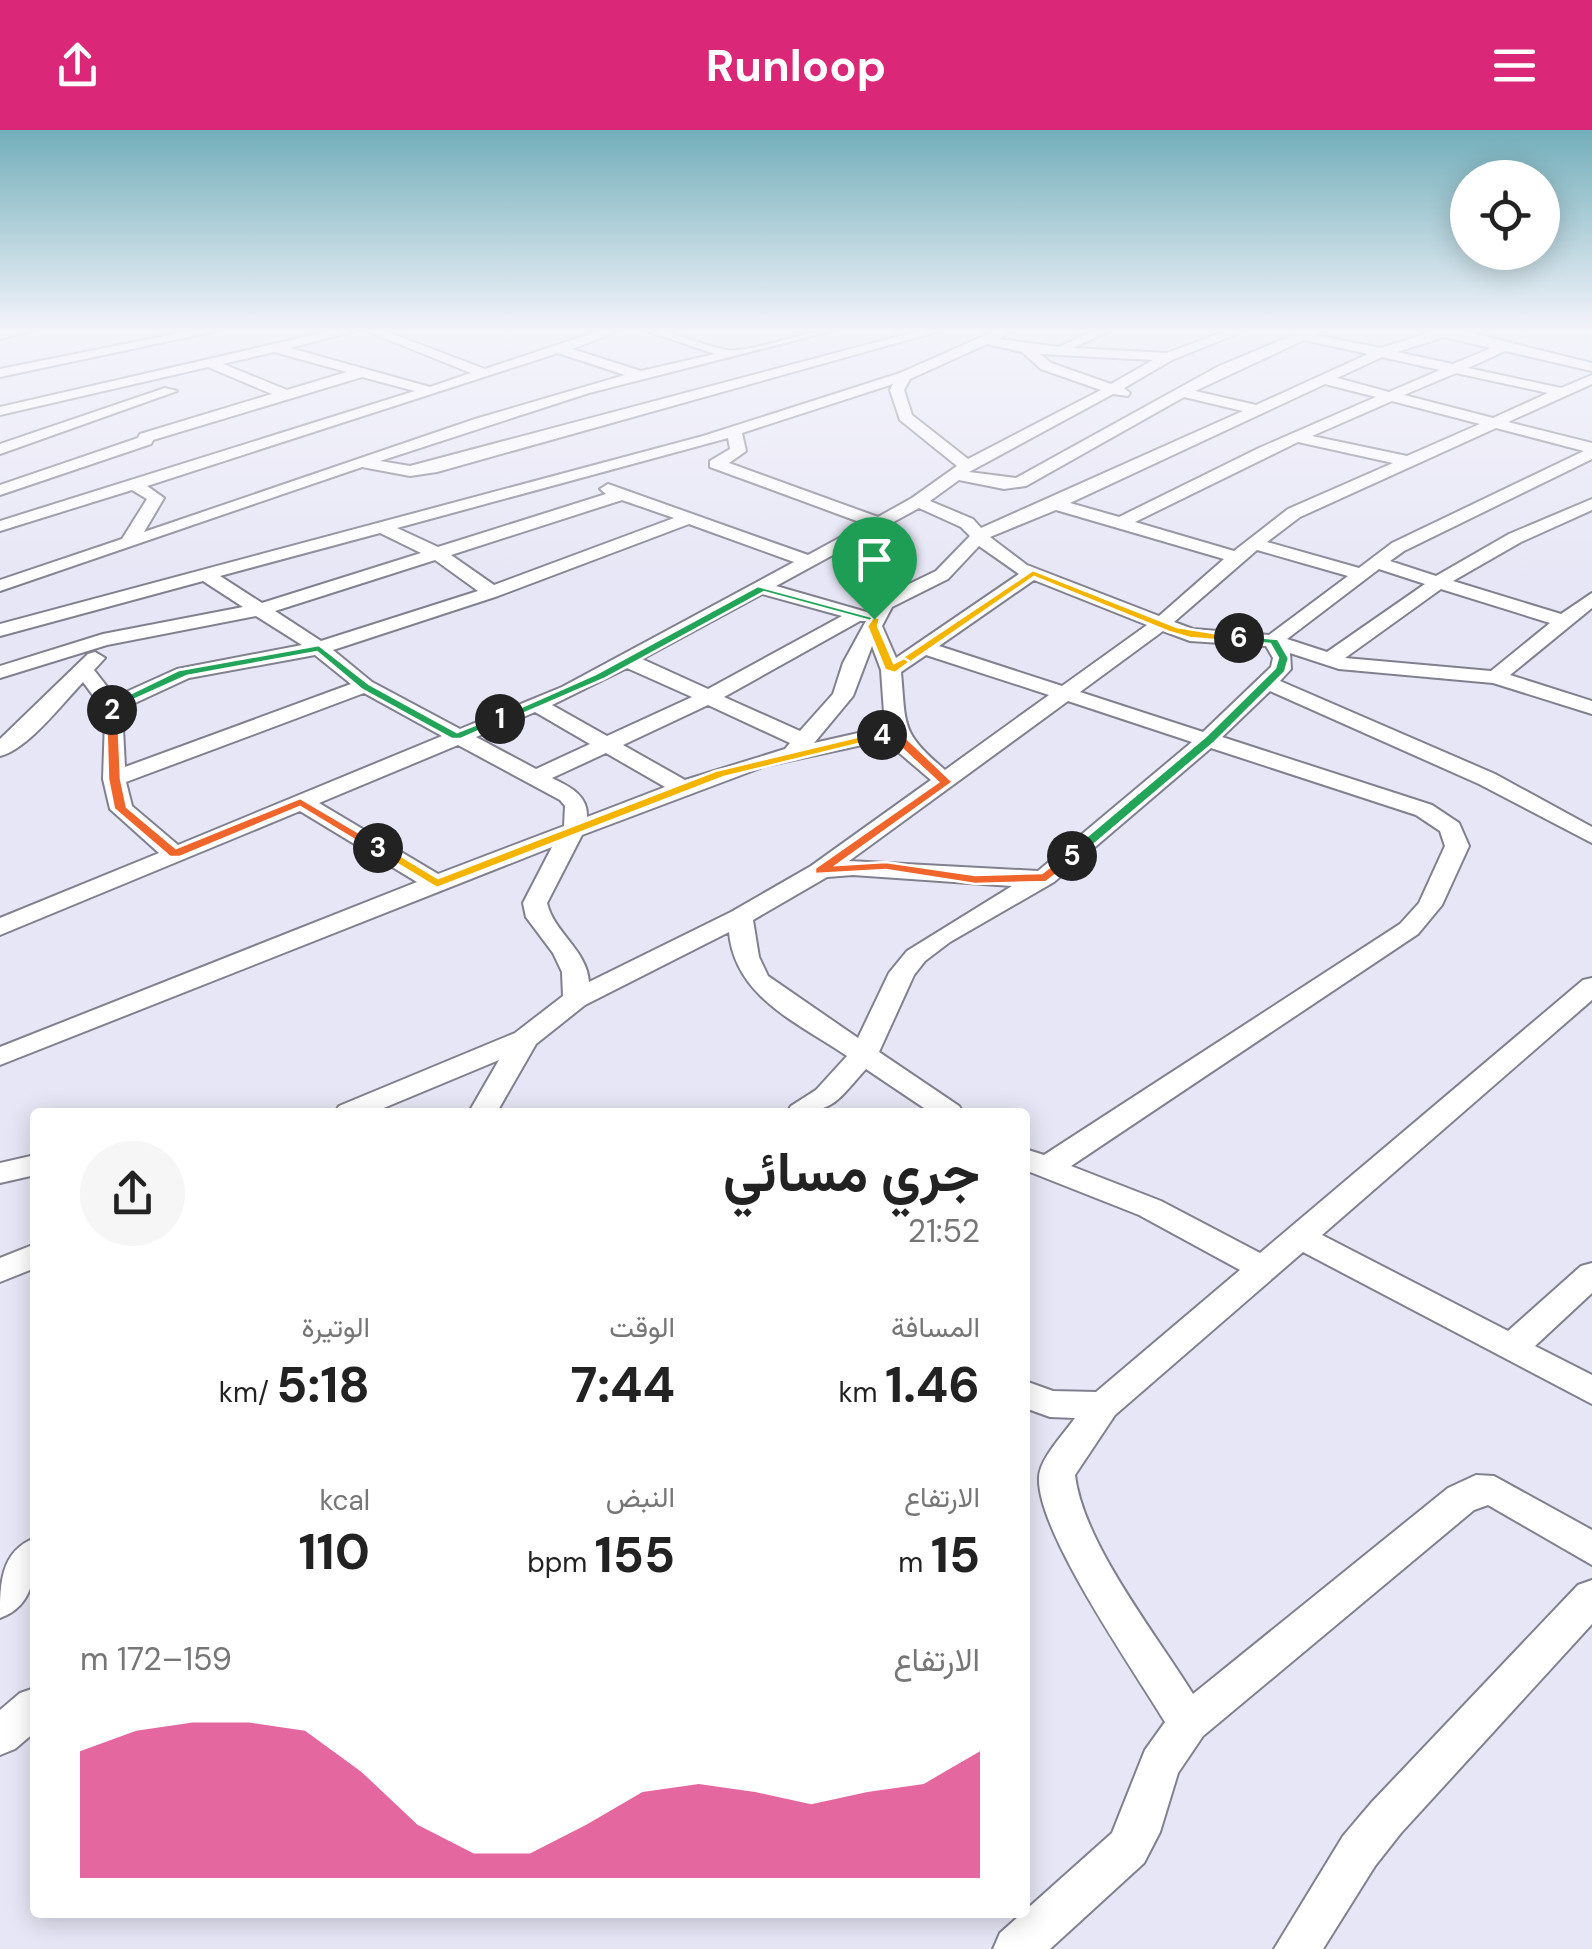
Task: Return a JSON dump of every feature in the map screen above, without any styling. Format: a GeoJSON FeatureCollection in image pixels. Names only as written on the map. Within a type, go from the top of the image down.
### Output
{"type":"FeatureCollection","features":[{"type":"Feature","properties":{"kind":"street"},"geometry":{"type":"LineString","coordinates":[[0,449],[99,415]]}},
{"type":"Feature","properties":{"kind":"street"},"geometry":{"type":"LineString","coordinates":[[129,415],[149,452],[138,481]]}},
{"type":"Feature","properties":{"kind":"street"},"geometry":{"type":"LineString","coordinates":[[0,490],[138,432],[204,415]]}},
{"type":"Feature","properties":{"kind":"street"},"geometry":{"type":"LineString","coordinates":[[312,415],[337,422]]}},
{"type":"Feature","properties":{"kind":"street"},"geometry":{"type":"LineString","coordinates":[[0,526],[357,415]]}},
{"type":"Feature","properties":{"kind":"street"},"geometry":{"type":"LineString","coordinates":[[0,586],[509,415]]}},
{"type":"Feature","properties":{"kind":"street"},"geometry":{"type":"LineString","coordinates":[[360,462],[410,471],[437,468],[629,415]]}},
{"type":"Feature","properties":{"kind":"street"},"geometry":{"type":"LineString","coordinates":[[0,630],[784,415]]}},
{"type":"Feature","properties":{"kind":"street"},"geometry":{"type":"LineString","coordinates":[[904,415],[963,471],[1004,484],[1020,483],[1137,415]]}},
{"type":"Feature","properties":{"kind":"street"},"geometry":{"type":"LineString","coordinates":[[0,927],[629,662],[1069,415]]}},
{"type":"Feature","properties":{"kind":"street"},"geometry":{"type":"LineString","coordinates":[[536,777],[868,620],[895,596],[942,575],[981,534],[1247,415]]}},
{"type":"Feature","properties":{"kind":"street"},"geometry":{"type":"LineString","coordinates":[[1120,523],[1264,451],[1349,415]]}},
{"type":"Feature","properties":{"kind":"street"},"geometry":{"type":"LineString","coordinates":[[1274,641],[1398,547],[1578,467],[1592,450],[1469,415]]}},
{"type":"Feature","properties":{"kind":"street"},"geometry":{"type":"LineString","coordinates":[[360,1108],[526,1039],[576,999],[740,917],[820,871],[1161,624],[1237,557],[1294,514],[1508,415]]}},
{"type":"Feature","properties":{"kind":"street"},"geometry":{"type":"LineString","coordinates":[[1050,425],[1106,433]]}},
{"type":"Feature","properties":{"kind":"street"},"geometry":{"type":"LineString","coordinates":[[734,431],[738,451],[718,462],[720,466],[880,523]]}},
{"type":"Feature","properties":{"kind":"street"},"geometry":{"type":"LineString","coordinates":[[1204,435],[1264,451]]}},
{"type":"Feature","properties":{"kind":"street"},"geometry":{"type":"LineString","coordinates":[[1298,438],[1406,462]]}},
{"type":"Feature","properties":{"kind":"street"},"geometry":{"type":"LineString","coordinates":[[569,476],[810,561]]}},
{"type":"Feature","properties":{"kind":"street"},"geometry":{"type":"LineString","coordinates":[[128,544],[156,498],[138,481]]}},
{"type":"Feature","properties":{"kind":"street"},"geometry":{"type":"LineString","coordinates":[[0,672],[104,640],[262,610],[624,494]]}},
{"type":"Feature","properties":{"kind":"street"},"geometry":{"type":"LineString","coordinates":[[918,502],[967,522],[993,550],[1033,573],[1190,635],[1274,641],[1330,660],[1495,677],[1592,708]]}},
{"type":"Feature","properties":{"kind":"street"},"geometry":{"type":"LineString","coordinates":[[1055,504],[1237,557]]}},
{"type":"Feature","properties":{"kind":"street"},"geometry":{"type":"LineString","coordinates":[[1330,660],[1439,582],[1515,538],[1591,505]]}},
{"type":"Feature","properties":{"kind":"street"},"geometry":{"type":"LineString","coordinates":[[111,706],[184,673],[319,648],[492,592],[687,520]]}},
{"type":"Feature","properties":{"kind":"street"},"geometry":{"type":"LineString","coordinates":[[379,526],[440,554],[492,592]]}},
{"type":"Feature","properties":{"kind":"street"},"geometry":{"type":"LineString","coordinates":[[1253,544],[1439,582],[1563,621]]}},
{"type":"Feature","properties":{"kind":"street"},"geometry":{"type":"LineString","coordinates":[[203,573],[319,648],[365,686],[568,795],[576,806],[575,828],[535,903],[538,917],[565,950],[575,972],[576,999]]}},
{"type":"Feature","properties":{"kind":"street"},"geometry":{"type":"LineString","coordinates":[[891,670],[1033,573]]}},
{"type":"Feature","properties":{"kind":"street"},"geometry":{"type":"LineString","coordinates":[[762,588],[868,620],[891,670],[896,732],[905,746],[946,782]]}},
{"type":"Feature","properties":{"kind":"street"},"geometry":{"type":"LineString","coordinates":[[1495,677],[1592,599]]}},
{"type":"Feature","properties":{"kind":"street"},"geometry":{"type":"LineString","coordinates":[[0,750],[85,671],[104,640],[111,600]]}},
{"type":"Feature","properties":{"kind":"street"},"geometry":{"type":"LineString","coordinates":[[798,748],[844,696],[868,620]]}},
{"type":"Feature","properties":{"kind":"street"},"geometry":{"type":"LineString","coordinates":[[808,1108],[826,1096],[865,1053],[902,973],[916,956],[940,937],[1046,878],[1210,739],[1281,669],[1284,658],[1274,641]]}},
{"type":"Feature","properties":{"kind":"street"},"geometry":{"type":"LineString","coordinates":[[924,648],[1438,816],[1451,828],[1457,846],[1430,905],[1409,929],[1036,1164]]}},
{"type":"Feature","properties":{"kind":"street"},"geometry":{"type":"LineString","coordinates":[[629,662],[708,697],[798,748]]}},
{"type":"Feature","properties":{"kind":"street"},"geometry":{"type":"LineString","coordinates":[[85,671],[111,706],[115,719],[114,779],[120,809],[175,854]]}},
{"type":"Feature","properties":{"kind":"street"},"geometry":{"type":"LineString","coordinates":[[1269,683],[1588,828]]}},
{"type":"Feature","properties":{"kind":"street"},"geometry":{"type":"LineString","coordinates":[[114,779],[365,686]]}},
{"type":"Feature","properties":{"kind":"street"},"geometry":{"type":"LineString","coordinates":[[537,704],[683,788]]}},
{"type":"Feature","properties":{"kind":"street"},"geometry":{"type":"LineString","coordinates":[[0,1057],[683,788],[798,748],[896,732]]}},
{"type":"Feature","properties":{"kind":"street"},"geometry":{"type":"LineString","coordinates":[[300,802],[437,884]]}},
{"type":"Feature","properties":{"kind":"street"},"geometry":{"type":"LineString","coordinates":[[820,871],[886,866],[975,879],[1046,878]]}},
{"type":"Feature","properties":{"kind":"street"},"geometry":{"type":"LineString","coordinates":[[740,917],[743,957],[750,974],[767,990],[942,1108]]}},
{"type":"Feature","properties":{"kind":"street"},"geometry":{"type":"LineString","coordinates":[[1188,1723],[1085,1554],[1060,1503],[1057,1473],[1103,1406],[1591,988]]}},
{"type":"Feature","properties":{"kind":"street"},"geometry":{"type":"LineString","coordinates":[[485,1108],[526,1039]]}},
{"type":"Feature","properties":{"kind":"street"},"geometry":{"type":"LineString","coordinates":[[1036,1164],[1150,1208],[1263,1269]]}},
{"type":"Feature","properties":{"kind":"street"},"geometry":{"type":"LineString","coordinates":[[0,1173],[30,1166]]}},
{"type":"Feature","properties":{"kind":"street"},"geometry":{"type":"LineString","coordinates":[[1300,1237],[1592,1391]]}},
{"type":"Feature","properties":{"kind":"street"},"geometry":{"type":"LineString","coordinates":[[0,1271],[30,1257]]}},
{"type":"Feature","properties":{"kind":"street"},"geometry":{"type":"LineString","coordinates":[[1511,1348],[1592,1274]]}},
{"type":"Feature","properties":{"kind":"street"},"geometry":{"type":"LineString","coordinates":[[1030,1396],[1050,1404],[1103,1406]]}},
{"type":"Feature","properties":{"kind":"street"},"geometry":{"type":"LineString","coordinates":[[1016,1949],[1128,1848],[1138,1832],[1160,1764],[1188,1723],[1476,1490],[1494,1491],[1592,1549]]}},
{"type":"Feature","properties":{"kind":"street"},"geometry":{"type":"LineString","coordinates":[[0,1563],[30,1553]]}},
{"type":"Feature","properties":{"kind":"street"},"geometry":{"type":"LineString","coordinates":[[0,1601],[30,1558]]}},
{"type":"Feature","properties":{"kind":"street"},"geometry":{"type":"LineString","coordinates":[[1298,1949],[1359,1851],[1386,1818],[1592,1597]]}},
{"type":"Feature","properties":{"kind":"street"},"geometry":{"type":"LineString","coordinates":[[0,1736],[30,1710]]}},
{"type":"Feature","properties":{"kind":"route"},"geometry":{"type":"LineString","coordinates":[[1033,573],[1190,635],[1274,641],[1284,658],[1281,669],[1269,683],[1210,739],[1046,878],[975,879],[886,866],[820,871],[946,782],[905,746],[896,732],[720,774],[437,884],[300,802],[175,854],[120,809],[116,797],[115,719],[111,706],[184,673],[319,648],[365,686],[456,737],[600,676],[762,588],[874,619],[873,626],[891,670],[1033,573]]}}]}
